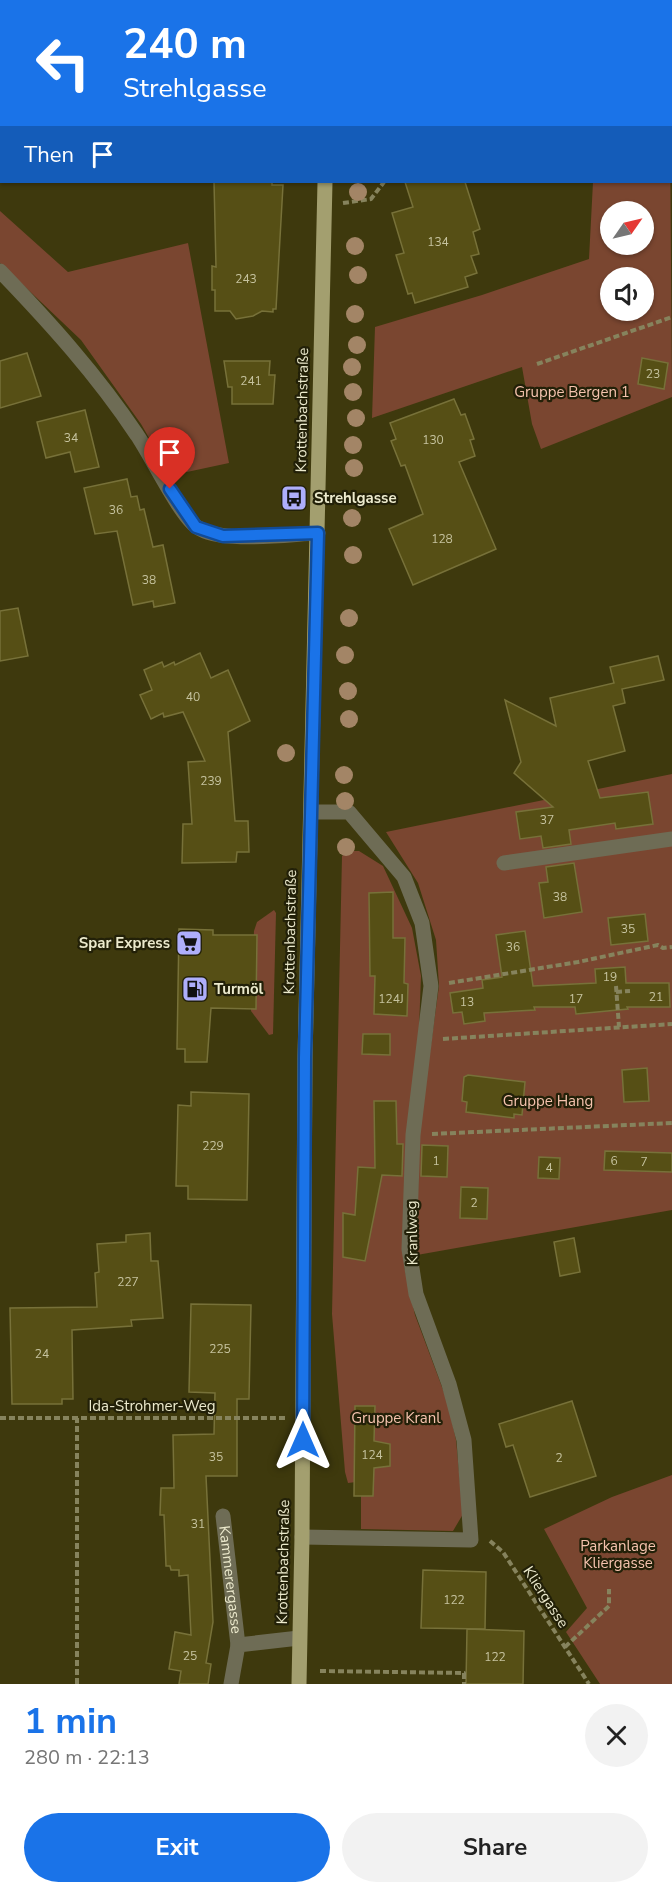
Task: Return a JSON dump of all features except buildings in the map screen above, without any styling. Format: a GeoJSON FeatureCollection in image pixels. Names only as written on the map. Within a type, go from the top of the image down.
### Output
{"type":"FeatureCollection","features":[{"type":"Feature","properties":{"kind":"main road","name":"Krottenbachstraße"},"geometry":{"type":"LineString","coordinates":[[299,1677],[305,1058],[325,183]]}},
{"type":"Feature","properties":{"kind":"street"},"geometry":{"type":"LineString","coordinates":[[0,271],[67,341],[137,435],[181,508],[196,527],[223,536],[318,533]]}},
{"type":"Feature","properties":{"kind":"street","name":"Kranlweg"},"geometry":{"type":"LineString","coordinates":[[311,812],[349,812],[404,878],[422,923],[431,986],[413,1135],[410,1249],[412,1270],[424,1320],[449,1384],[464,1440],[471,1540]]}},
{"type":"Feature","properties":{"kind":"street"},"geometry":{"type":"LineString","coordinates":[[504,863],[672,839]]}},
{"type":"Feature","properties":{"kind":"street","name":"Kammerergasse"},"geometry":{"type":"LineString","coordinates":[[223,1516],[238,1645],[231,1684]]}},
{"type":"Feature","properties":{"kind":"street"},"geometry":{"type":"LineString","coordinates":[[302,1537],[471,1540]]}},
{"type":"Feature","properties":{"kind":"street","name":"Kammerergasse"},"geometry":{"type":"LineString","coordinates":[[238,1645],[299,1638]]}},
{"type":"Feature","properties":{"kind":"path"},"geometry":{"type":"LineString","coordinates":[[325,203],[371,199],[383,183]]}},
{"type":"Feature","properties":{"kind":"path"},"geometry":{"type":"LineString","coordinates":[[537,364],[672,316]]}},
{"type":"Feature","properties":{"kind":"path"},"geometry":{"type":"LineString","coordinates":[[431,986],[578,962],[658,945],[663,948],[672,947]]}},
{"type":"Feature","properties":{"kind":"path"},"geometry":{"type":"LineString","coordinates":[[616,986],[619,1028]]}},
{"type":"Feature","properties":{"kind":"path"},"geometry":{"type":"LineString","coordinates":[[616,992],[630,991]]}},
{"type":"Feature","properties":{"kind":"path"},"geometry":{"type":"LineString","coordinates":[[610,1002],[617,998]]}},
{"type":"Feature","properties":{"kind":"path"},"geometry":{"type":"LineString","coordinates":[[424,1040],[672,1024]]}},
{"type":"Feature","properties":{"kind":"path"},"geometry":{"type":"LineString","coordinates":[[413,1135],[672,1122]]}},
{"type":"Feature","properties":{"kind":"path","name":"Ida-Strohmer-Weg"},"geometry":{"type":"LineString","coordinates":[[0,1418],[303,1418]]}},
{"type":"Feature","properties":{"kind":"path"},"geometry":{"type":"LineString","coordinates":[[77,1418],[77,1684]]}},
{"type":"Feature","properties":{"kind":"path","name":"Kliergasse"},"geometry":{"type":"LineString","coordinates":[[471,1540],[490,1541],[496,1545],[590,1684]]}},
{"type":"Feature","properties":{"kind":"path"},"geometry":{"type":"LineString","coordinates":[[565,1647],[609,1606],[609,1589]]}},
{"type":"Feature","properties":{"kind":"path"},"geometry":{"type":"LineString","coordinates":[[299,1677],[464,1673],[464,1684]]}},
{"type":"Feature","properties":{"kind":"green space","name":"Gruppe Bergen 1"},"geometry":{"type":"Polygon","coordinates":[[[593,183],[670,183],[672,397],[541,449],[532,424],[522,367],[372,418],[375,327],[482,295],[589,259],[593,183]]]}},
{"type":"Feature","properties":{"kind":"green space"},"geometry":{"type":"Polygon","coordinates":[[[0,211],[68,272],[188,243],[229,463],[187,472],[163,462],[141,424],[81,340],[0,263],[0,211]]]}},
{"type":"Feature","properties":{"kind":"green space","name":"Gruppe Hang"},"geometry":{"type":"Polygon","coordinates":[[[672,774],[672,1210],[417,1255],[419,1132],[439,986],[436,940],[418,883],[386,832],[672,774]]]}},
{"type":"Feature","properties":{"kind":"green space","name":"Gruppe Kranl"},"geometry":{"type":"Polygon","coordinates":[[[350,851],[359,851],[383,866],[412,928],[421,976],[419,1029],[406,1144],[404,1266],[415,1315],[448,1403],[456,1440],[463,1514],[453,1531],[361,1529],[361,1489],[356,1482],[348,1483],[345,1472],[332,1314],[342,856],[350,851]]]}},
{"type":"Feature","properties":{"kind":"green space"},"geometry":{"type":"Polygon","coordinates":[[[274,910],[276,913],[273,1034],[269,1035],[251,1011],[254,931],[257,922],[274,910]]]}},
{"type":"Feature","properties":{"kind":"green space","name":"Parkanlage Kliergasse"},"geometry":{"type":"Polygon","coordinates":[[[672,1475],[672,1684],[600,1684],[566,1632],[587,1608],[544,1529],[612,1497],[672,1475]]]}},
{"type":"Feature","properties":{"kind":"place","name":"Strehlgasse"},"geometry":{"type":"Point","coordinates":[294,498]}},
{"type":"Feature","properties":{"kind":"place","name":"Spar Express"},"geometry":{"type":"Point","coordinates":[189,943]}},
{"type":"Feature","properties":{"kind":"place","name":"Turmöl"},"geometry":{"type":"Point","coordinates":[195,989]}},
{"type":"Feature","properties":{"kind":"route"},"geometry":{"type":"LineString","coordinates":[[170,489],[196,527],[223,536],[318,533],[305,1058],[303,1440]]}}]}
